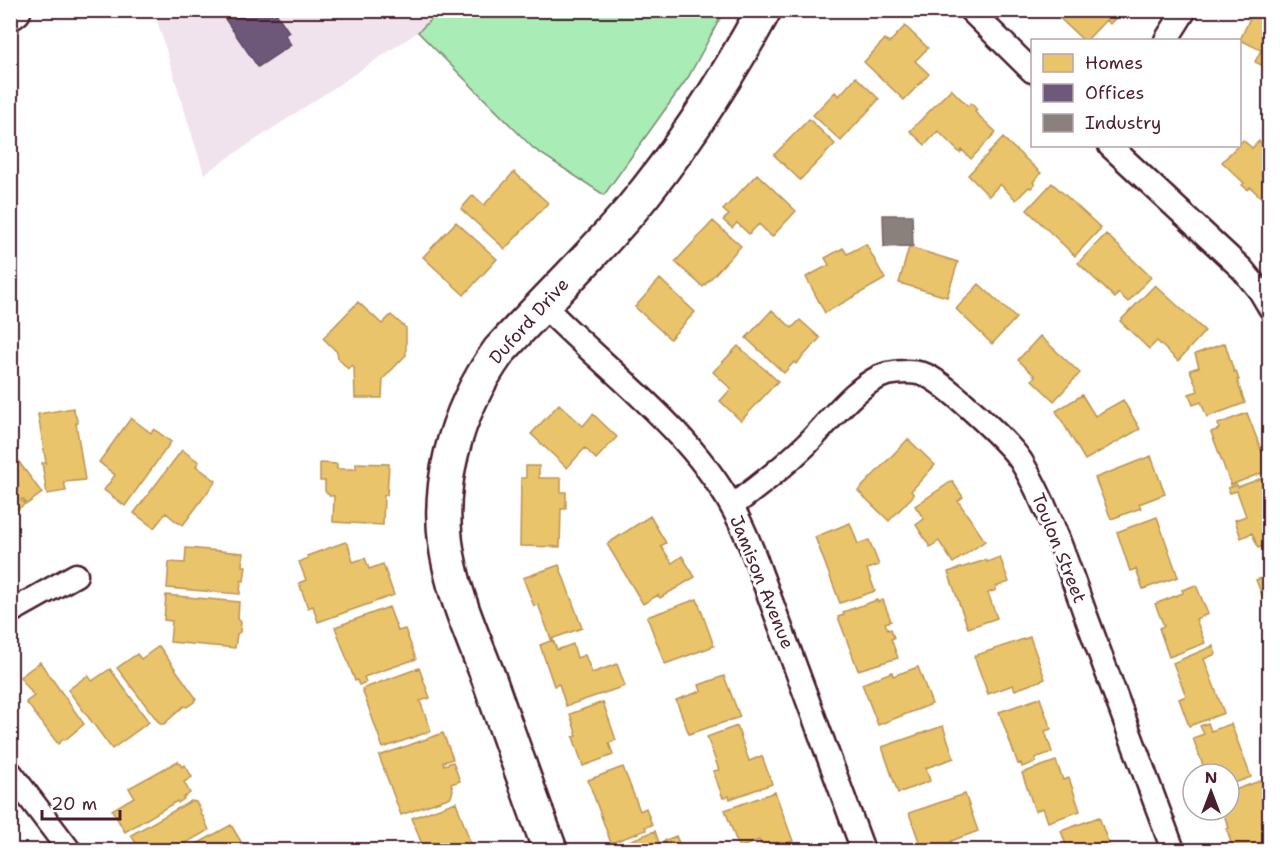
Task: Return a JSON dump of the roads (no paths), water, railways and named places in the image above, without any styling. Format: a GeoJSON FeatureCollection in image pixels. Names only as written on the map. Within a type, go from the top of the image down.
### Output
{"type":"FeatureCollection","features":[{"type":"Feature","properties":{"kind":"street"},"geometry":{"type":"LineString","coordinates":[[10,14],[15,10]]}},
{"type":"Feature","properties":{"kind":"street","name":"Duford Drive"},"geometry":{"type":"LineString","coordinates":[[550,850],[466,618],[450,567],[445,535],[444,503],[454,442],[476,387],[499,351],[629,212],[665,166],[698,120],[764,10]]}},
{"type":"Feature","properties":{"kind":"street"},"geometry":{"type":"LineString","coordinates":[[970,10],[1031,70]]}},
{"type":"Feature","properties":{"kind":"street"},"geometry":{"type":"LineString","coordinates":[[1168,39],[1185,10]]}},
{"type":"Feature","properties":{"kind":"street"},"geometry":{"type":"LineString","coordinates":[[1111,147],[1242,269],[1260,291],[1269,308]]}},
{"type":"Feature","properties":{"kind":"street","name":"Jamison Avenue"},"geometry":{"type":"LineString","coordinates":[[542,304],[668,424],[696,454],[732,506],[758,564],[863,850]]}},
{"type":"Feature","properties":{"kind":"street","name":"Toulon Street"},"geometry":{"type":"LineString","coordinates":[[732,506],[770,478],[808,443],[839,409],[874,378],[908,372],[923,374],[939,382],[993,430],[1020,460],[1048,514],[1173,850]]}},
{"type":"Feature","properties":{"kind":"street"},"geometry":{"type":"LineString","coordinates":[[10,612],[76,575]]}},
{"type":"Feature","properties":{"kind":"street"},"geometry":{"type":"LineString","coordinates":[[10,772],[69,850]]}}]}
